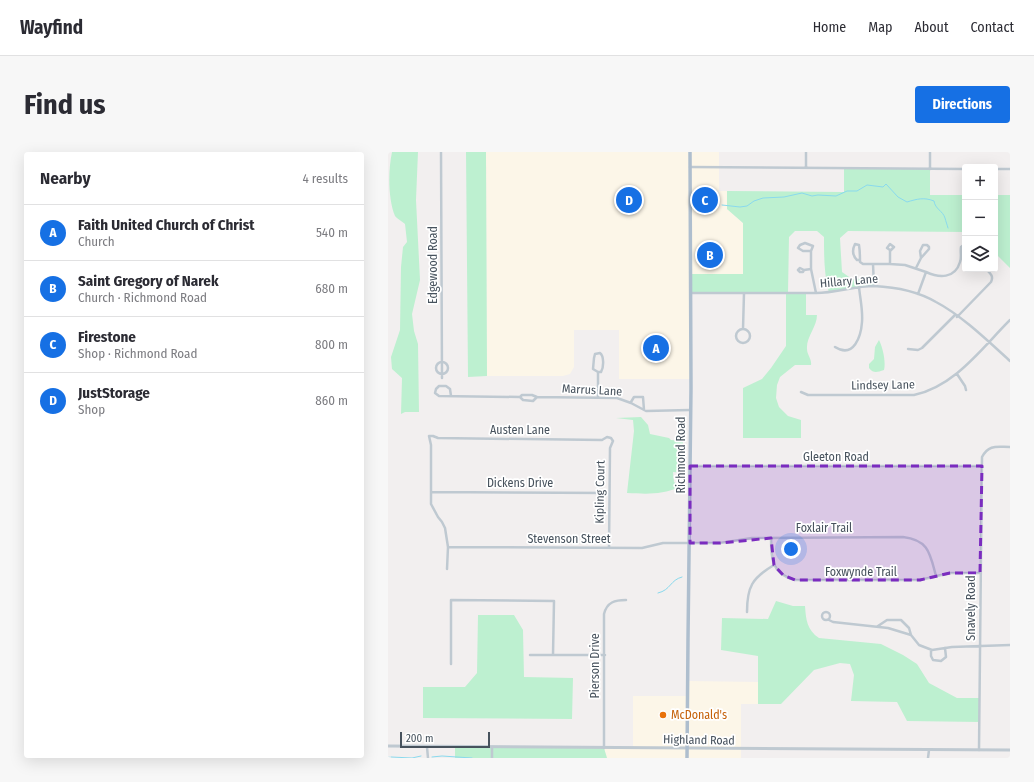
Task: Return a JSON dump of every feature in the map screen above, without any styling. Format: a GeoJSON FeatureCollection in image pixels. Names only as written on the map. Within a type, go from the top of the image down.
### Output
{"type":"FeatureCollection","features":[{"type":"Feature","properties":{"kind":"main road","name":"Richmond Road"},"geometry":{"type":"LineString","coordinates":[[687,758],[691,410],[690,152]]}},
{"type":"Feature","properties":{"kind":"street","name":"Edgewood Road"},"geometry":{"type":"LineString","coordinates":[[441,152],[442,378]]}},
{"type":"Feature","properties":{"kind":"street"},"geometry":{"type":"LineString","coordinates":[[806,152],[806,168]]}},
{"type":"Feature","properties":{"kind":"street"},"geometry":{"type":"LineString","coordinates":[[930,152],[930,169]]}},
{"type":"Feature","properties":{"kind":"street"},"geometry":{"type":"LineString","coordinates":[[690,167],[962,169]]}},
{"type":"Feature","properties":{"kind":"street"},"geometry":{"type":"LineString","coordinates":[[998,169],[1010,169]]}},
{"type":"Feature","properties":{"kind":"street"},"geometry":{"type":"LineString","coordinates":[[811,251],[803,251],[798,248],[800,245],[805,243],[813,246],[811,251],[811,269],[816,293]]}},
{"type":"Feature","properties":{"kind":"street"},"geometry":{"type":"LineString","coordinates":[[860,260],[859,245],[854,244],[854,256],[863,264],[905,265],[940,277],[955,271],[961,259],[960,248],[962,245]]}},
{"type":"Feature","properties":{"kind":"street"},"geometry":{"type":"LineString","coordinates":[[916,268],[921,258],[929,249],[928,245],[923,245],[921,248],[921,258]]}},
{"type":"Feature","properties":{"kind":"street"},"geometry":{"type":"LineString","coordinates":[[890,250],[890,264]]}},
{"type":"Feature","properties":{"kind":"street"},"geometry":{"type":"LineString","coordinates":[[873,264],[874,286]]}},
{"type":"Feature","properties":{"kind":"street"},"geometry":{"type":"LineString","coordinates":[[804,270],[811,269]]}},
{"type":"Feature","properties":{"kind":"street"},"geometry":{"type":"LineString","coordinates":[[918,294],[926,272]]}},
{"type":"Feature","properties":{"kind":"street"},"geometry":{"type":"LineString","coordinates":[[908,349],[918,350],[922,348],[956,316],[991,282],[992,275],[989,272]]}},
{"type":"Feature","properties":{"kind":"street","name":"Hillary Lane"},"geometry":{"type":"LineString","coordinates":[[691,293],[829,293],[859,287],[874,286],[895,288],[918,294],[936,302],[956,316],[1010,360]]}},
{"type":"Feature","properties":{"kind":"street"},"geometry":{"type":"LineString","coordinates":[[835,348],[847,350],[853,348],[856,343],[862,322],[859,287]]}},
{"type":"Feature","properties":{"kind":"street"},"geometry":{"type":"LineString","coordinates":[[743,329],[744,293]]}},
{"type":"Feature","properties":{"kind":"street","name":"Lindsey Lane"},"geometry":{"type":"LineString","coordinates":[[801,392],[808,395],[914,395],[926,392],[940,386],[957,374],[1010,320]]}},
{"type":"Feature","properties":{"kind":"street"},"geometry":{"type":"LineString","coordinates":[[743,329],[748,330],[750,335],[748,340],[744,342],[739,341],[737,336],[738,331],[743,329]]}},
{"type":"Feature","properties":{"kind":"street"},"geometry":{"type":"LineString","coordinates":[[598,372],[601,372],[603,369],[603,357],[600,353],[595,354],[594,358],[594,370],[598,372],[598,398]]}},
{"type":"Feature","properties":{"kind":"street"},"geometry":{"type":"LineString","coordinates":[[442,362],[446,364],[448,368],[446,372],[442,374],[438,372],[436,368],[438,364],[442,362]]}},
{"type":"Feature","properties":{"kind":"street"},"geometry":{"type":"LineString","coordinates":[[957,374],[966,390]]}},
{"type":"Feature","properties":{"kind":"street"},"geometry":{"type":"LineString","coordinates":[[451,396],[450,389],[446,386],[439,386],[436,389],[435,393],[437,396],[520,397]]}},
{"type":"Feature","properties":{"kind":"street","name":"Marrus Lane"},"geometry":{"type":"LineString","coordinates":[[520,397],[530,395],[537,397],[622,399],[631,402],[644,410],[691,410]]}},
{"type":"Feature","properties":{"kind":"street","name":"Marrus Lane"},"geometry":{"type":"LineString","coordinates":[[520,397],[523,400],[532,401],[537,397]]}},
{"type":"Feature","properties":{"kind":"street"},"geometry":{"type":"LineString","coordinates":[[631,402],[634,397],[644,397],[644,410]]}},
{"type":"Feature","properties":{"kind":"street","name":"Austen Lane"},"geometry":{"type":"LineString","coordinates":[[431,492],[431,445],[429,436],[438,438],[602,440],[607,437],[611,438]]}},
{"type":"Feature","properties":{"kind":"street","name":"Kipling Court"},"geometry":{"type":"LineString","coordinates":[[608,548],[610,448],[613,441],[611,438]]}},
{"type":"Feature","properties":{"kind":"street"},"geometry":{"type":"LineString","coordinates":[[982,466],[982,457],[991,447],[1010,447]]}},
{"type":"Feature","properties":{"kind":"street","name":"Gleeton Road"},"geometry":{"type":"LineString","coordinates":[[690,466],[982,466]]}},
{"type":"Feature","properties":{"kind":"street","name":"Snavely Road"},"geometry":{"type":"LineString","coordinates":[[979,750],[982,466]]}},
{"type":"Feature","properties":{"kind":"street"},"geometry":{"type":"LineString","coordinates":[[431,492],[431,504],[445,528],[448,546],[447,569]]}},
{"type":"Feature","properties":{"kind":"street","name":"Dickens Drive"},"geometry":{"type":"LineString","coordinates":[[431,492],[609,493]]}},
{"type":"Feature","properties":{"kind":"street","name":"Foxlair Trail"},"geometry":{"type":"LineString","coordinates":[[690,543],[720,543],[752,538],[913,538],[920,542],[930,553],[936,576]]}},
{"type":"Feature","properties":{"kind":"street"},"geometry":{"type":"LineString","coordinates":[[747,612],[748,595],[752,584],[761,573],[774,565],[771,554],[771,538]]}},
{"type":"Feature","properties":{"kind":"street","name":"Stevenson Street"},"geometry":{"type":"LineString","coordinates":[[448,546],[642,548],[663,543],[690,543]]}},
{"type":"Feature","properties":{"kind":"street","name":"Foxwynde Trail"},"geometry":{"type":"LineString","coordinates":[[774,565],[778,571],[787,577],[800,580],[920,580],[950,572],[980,572]]}},
{"type":"Feature","properties":{"kind":"street"},"geometry":{"type":"LineString","coordinates":[[451,664],[450,600],[554,602],[553,655]]}},
{"type":"Feature","properties":{"kind":"street","name":"Pierson Drive"},"geometry":{"type":"LineString","coordinates":[[604,748],[604,614],[605,609],[612,601],[626,600]]}},
{"type":"Feature","properties":{"kind":"street"},"geometry":{"type":"LineString","coordinates":[[829,620],[833,622],[878,626],[894,629],[911,635]]}},
{"type":"Feature","properties":{"kind":"street"},"geometry":{"type":"LineString","coordinates":[[878,626],[887,620],[901,620],[909,628],[911,635],[919,645],[931,650],[975,647],[981,645],[1010,645]]}},
{"type":"Feature","properties":{"kind":"street"},"geometry":{"type":"LineString","coordinates":[[931,650],[932,658],[941,661],[946,657],[945,648]]}},
{"type":"Feature","properties":{"kind":"street"},"geometry":{"type":"LineString","coordinates":[[530,655],[605,655]]}},
{"type":"Feature","properties":{"kind":"street","name":"Highland Road"},"geometry":{"type":"LineString","coordinates":[[388,746],[1010,750]]}},
{"type":"Feature","properties":{"kind":"street"},"geometry":{"type":"LineString","coordinates":[[427,747],[428,758]]}},
{"type":"Feature","properties":{"kind":"street"},"geometry":{"type":"LineString","coordinates":[[492,747],[492,758]]}},
{"type":"Feature","properties":{"kind":"street"},"geometry":{"type":"LineString","coordinates":[[928,758],[929,750]]}},
{"type":"Feature","properties":{"kind":"highlighted area"},"geometry":{"type":"Polygon","coordinates":[[[690,466],[982,466],[980,573],[950,573],[920,580],[795,580],[783,575],[774,565],[771,538],[720,543],[690,543],[690,466]]]}},
{"type":"Feature","properties":{"kind":"shaded area"},"geometry":{"type":"Polygon","coordinates":[[[486,152],[719,152],[719,191],[727,191],[727,209],[743,223],[743,274],[691,274],[691,379],[619,379],[619,330],[574,330],[574,367],[570,374],[563,376],[487,376],[486,152]]]}},
{"type":"Feature","properties":{"kind":"shaded area"},"geometry":{"type":"Polygon","coordinates":[[[688,681],[758,682],[758,704],[741,704],[741,758],[607,758],[604,748],[633,748],[633,696],[687,696],[688,681]]]}},
{"type":"Feature","properties":{"kind":"green space"},"geometry":{"type":"Polygon","coordinates":[[[392,152],[418,152],[416,200],[420,280],[412,314],[414,331],[418,344],[419,412],[405,412],[401,414],[402,378],[392,369],[391,357],[400,330],[401,267],[403,247],[407,242],[405,224],[395,216],[391,202],[389,176],[392,152]]]}},
{"type":"Feature","properties":{"kind":"green space"},"geometry":{"type":"Polygon","coordinates":[[[466,152],[486,152],[487,376],[468,377],[466,152]]]}},
{"type":"Feature","properties":{"kind":"green space"},"geometry":{"type":"Polygon","coordinates":[[[844,168],[930,169],[930,195],[962,195],[962,232],[848,231],[840,238],[842,272],[852,279],[873,278],[874,286],[859,287],[829,293],[825,272],[824,237],[817,231],[795,231],[789,237],[788,293],[806,293],[806,315],[817,315],[817,319],[807,345],[811,365],[795,365],[780,377],[777,385],[776,398],[779,407],[788,416],[801,420],[801,438],[743,438],[743,388],[762,379],[786,346],[786,293],[691,293],[691,274],[743,274],[743,223],[727,209],[727,191],[844,192],[844,168]]]}},
{"type":"Feature","properties":{"kind":"green space"},"geometry":{"type":"Polygon","coordinates":[[[998,195],[1010,195],[1010,268],[998,256],[998,195]]]}},
{"type":"Feature","properties":{"kind":"green space"},"geometry":{"type":"Polygon","coordinates":[[[879,340],[884,355],[885,367],[884,370],[874,372],[869,368],[869,364],[874,359],[875,347],[879,340]]]}},
{"type":"Feature","properties":{"kind":"green space"},"geometry":{"type":"Polygon","coordinates":[[[641,417],[648,425],[650,434],[669,438],[671,440],[683,441],[683,473],[673,472],[674,482],[680,487],[660,493],[627,493],[634,431],[633,420],[616,418],[641,417]]]}},
{"type":"Feature","properties":{"kind":"green space"},"geometry":{"type":"Polygon","coordinates":[[[776,601],[793,606],[805,606],[808,624],[812,632],[819,638],[881,644],[917,664],[929,683],[957,698],[980,698],[980,722],[907,721],[897,702],[851,701],[854,675],[850,664],[840,663],[814,670],[781,704],[758,704],[758,656],[721,650],[722,618],[768,619],[776,601]]]}},
{"type":"Feature","properties":{"kind":"green space"},"geometry":{"type":"Polygon","coordinates":[[[478,615],[514,615],[523,630],[524,677],[573,678],[572,719],[423,718],[423,687],[465,687],[477,673],[478,615]]]}},
{"type":"Feature","properties":{"kind":"green space"},"geometry":{"type":"Polygon","coordinates":[[[455,747],[604,748],[607,758],[455,758],[455,747]]]}},
{"type":"Feature","properties":{"kind":"waterway"},"geometry":{"type":"LineString","coordinates":[[722,205],[740,207],[747,206],[754,201],[763,198],[784,197],[802,193],[812,196],[836,196],[847,191],[857,191],[867,185],[883,187],[886,184],[898,197],[907,202],[920,199],[934,201],[944,216],[948,228]]}},
{"type":"Feature","properties":{"kind":"waterway"},"geometry":{"type":"LineString","coordinates":[[658,593],[666,590],[675,580],[682,577]]}},
{"type":"Feature","properties":{"kind":"waterway"},"geometry":{"type":"LineString","coordinates":[[391,757],[412,758],[421,756]]}},
{"type":"Feature","properties":{"kind":"waterway"},"geometry":{"type":"LineString","coordinates":[[432,757],[442,756],[472,758]]}},
{"type":"Feature","properties":{"kind":"place","name":"JustStorage"},"geometry":{"type":"Point","coordinates":[629,200]}},
{"type":"Feature","properties":{"kind":"place","name":"Firestone"},"geometry":{"type":"Point","coordinates":[705,200]}},
{"type":"Feature","properties":{"kind":"place","name":"Saint Gregory of Narek"},"geometry":{"type":"Point","coordinates":[710,255]}},
{"type":"Feature","properties":{"kind":"place","name":"Faith United Church of Christ"},"geometry":{"type":"Point","coordinates":[656,348]}},
{"type":"Feature","properties":{"kind":"place","name":"McDonald's"},"geometry":{"type":"Point","coordinates":[663,715]}}]}
